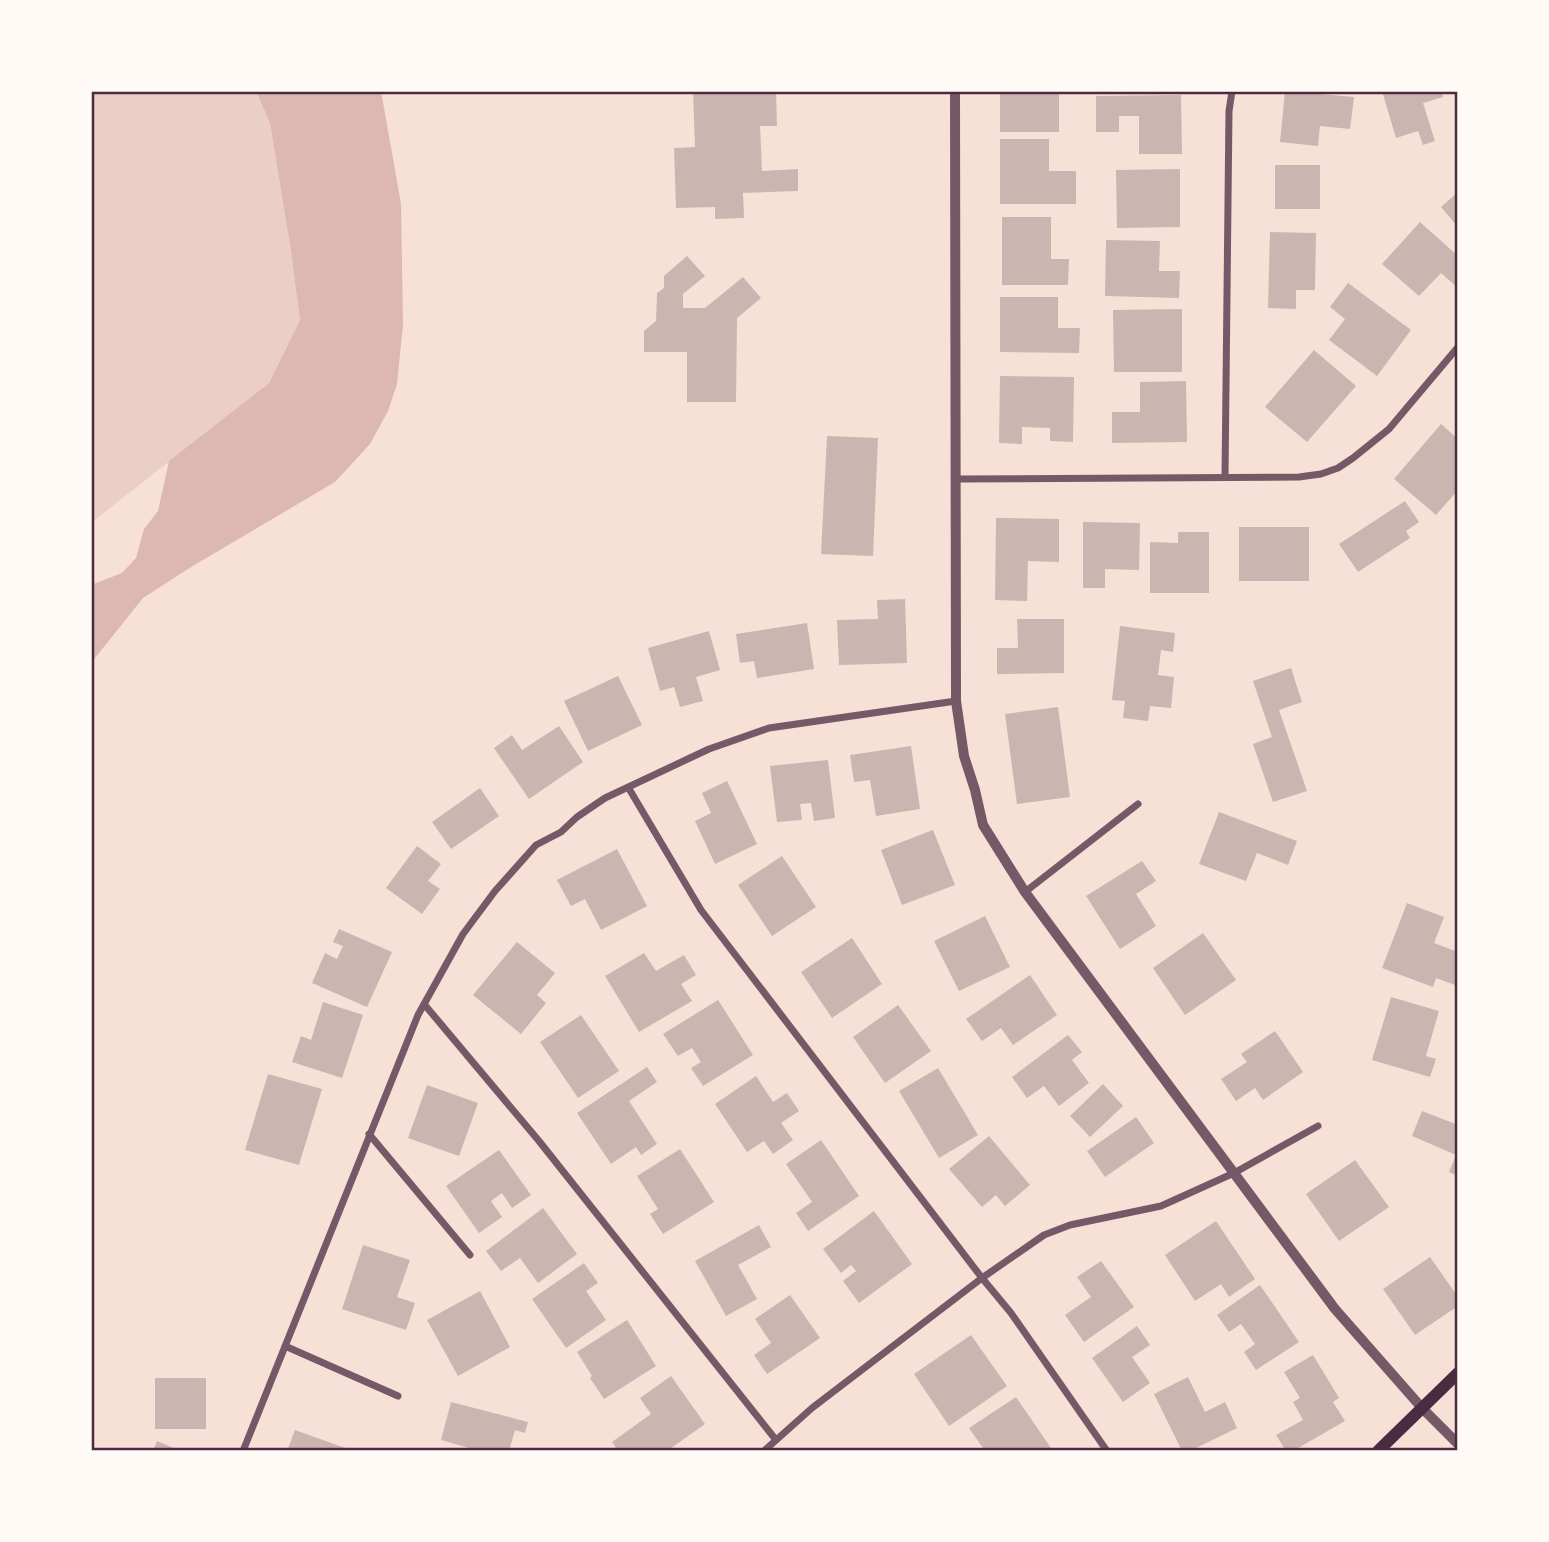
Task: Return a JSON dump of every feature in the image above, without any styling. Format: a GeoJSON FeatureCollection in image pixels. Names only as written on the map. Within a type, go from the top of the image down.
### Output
{"type":"FeatureCollection","features":[{"type":"Feature","properties":{"kind":"main road"},"geometry":{"type":"LineString","coordinates":[[1378,1451],[1458,1373]]}},
{"type":"Feature","properties":{"kind":"street"},"geometry":{"type":"LineString","coordinates":[[955,91],[956,701],[964,757],[984,825],[1024,892],[1335,1309],[1422,1408],[1458,1444]]}},
{"type":"Feature","properties":{"kind":"street"},"geometry":{"type":"LineString","coordinates":[[1224,477],[1229,111],[1232,91]]}},
{"type":"Feature","properties":{"kind":"street"},"geometry":{"type":"LineString","coordinates":[[956,479],[1299,477],[1321,474],[1338,468],[1389,429],[1458,347]]}},
{"type":"Feature","properties":{"kind":"street"},"geometry":{"type":"LineString","coordinates":[[243,1451],[418,1014],[463,934],[495,891],[536,845],[561,832],[605,798],[709,749],[769,728],[956,701]]}},
{"type":"Feature","properties":{"kind":"street"},"geometry":{"type":"LineString","coordinates":[[628,787],[701,910],[1011,1313],[1107,1451]]}},
{"type":"Feature","properties":{"kind":"street"},"geometry":{"type":"LineString","coordinates":[[1024,892],[1138,804]]}},
{"type":"Feature","properties":{"kind":"street"},"geometry":{"type":"LineString","coordinates":[[424,1004],[539,1141],[776,1440]]}},
{"type":"Feature","properties":{"kind":"street"},"geometry":{"type":"LineString","coordinates":[[764,1451],[812,1408],[982,1278],[1044,1235],[1070,1225],[1161,1206],[1234,1173],[1318,1126]]}},
{"type":"Feature","properties":{"kind":"street"},"geometry":{"type":"LineString","coordinates":[[369,1134],[470,1255]]}},
{"type":"Feature","properties":{"kind":"street"},"geometry":{"type":"LineString","coordinates":[[285,1346],[398,1396]]}},
{"type":"Feature","properties":{"kind":"shaded area"},"geometry":{"type":"Polygon","coordinates":[[[91,91],[256,91],[270,123],[300,320],[269,383],[91,523],[91,91]]]}},
{"type":"Feature","properties":{"kind":"shaded area"},"geometry":{"type":"Polygon","coordinates":[[[256,91],[381,91],[401,204],[403,325],[397,384],[388,411],[370,444],[335,482],[143,598],[91,663],[91,585],[122,573],[136,558],[144,529],[158,511],[169,461],[269,383],[300,320],[270,123],[256,91]]]}},
{"type":"Feature","properties":{"kind":"building"},"geometry":{"type":"Polygon","coordinates":[[[776,91],[777,126],[760,126],[762,171],[798,169],[798,191],[743,193],[744,218],[715,219],[715,207],[676,208],[674,148],[695,147],[693,92],[776,91]]]}},
{"type":"Feature","properties":{"kind":"building"},"geometry":{"type":"Polygon","coordinates":[[[1000,91],[1059,91],[1059,132],[1000,132],[1000,91]]]}},
{"type":"Feature","properties":{"kind":"building"},"geometry":{"type":"Polygon","coordinates":[[[1285,91],[1354,97],[1350,129],[1320,126],[1318,146],[1280,142],[1285,91]]]}},
{"type":"Feature","properties":{"kind":"building"},"geometry":{"type":"Polygon","coordinates":[[[1382,91],[1442,91],[1443,97],[1423,103],[1435,141],[1423,145],[1418,131],[1396,138],[1382,91]]]}},
{"type":"Feature","properties":{"kind":"building"},"geometry":{"type":"Polygon","coordinates":[[[1181,95],[1182,154],[1139,154],[1139,116],[1119,116],[1119,132],[1096,132],[1096,96],[1181,95]]]}},
{"type":"Feature","properties":{"kind":"building"},"geometry":{"type":"Polygon","coordinates":[[[1000,139],[1049,139],[1049,171],[1076,171],[1076,204],[1000,204],[1000,139]]]}},
{"type":"Feature","properties":{"kind":"building"},"geometry":{"type":"Polygon","coordinates":[[[1275,165],[1320,165],[1320,209],[1275,209],[1275,165]]]}},
{"type":"Feature","properties":{"kind":"building"},"geometry":{"type":"Polygon","coordinates":[[[1180,169],[1180,227],[1117,228],[1116,170],[1180,169]]]}},
{"type":"Feature","properties":{"kind":"building"},"geometry":{"type":"Polygon","coordinates":[[[1458,192],[1458,227],[1441,207],[1458,192]]]}},
{"type":"Feature","properties":{"kind":"building"},"geometry":{"type":"Polygon","coordinates":[[[1002,217],[1051,217],[1051,259],[1069,259],[1068,285],[1002,285],[1002,217]]]}},
{"type":"Feature","properties":{"kind":"building"},"geometry":{"type":"Polygon","coordinates":[[[1420,222],[1458,256],[1458,288],[1441,273],[1419,296],[1382,264],[1420,222]]]}},
{"type":"Feature","properties":{"kind":"building"},"geometry":{"type":"Polygon","coordinates":[[[1270,232],[1316,233],[1315,290],[1296,290],[1296,309],[1268,308],[1270,232]]]}},
{"type":"Feature","properties":{"kind":"building"},"geometry":{"type":"Polygon","coordinates":[[[1106,240],[1160,241],[1159,271],[1180,271],[1179,298],[1105,296],[1106,240]]]}},
{"type":"Feature","properties":{"kind":"building"},"geometry":{"type":"Polygon","coordinates":[[[687,256],[705,276],[683,294],[683,308],[705,308],[743,277],[761,298],[737,318],[736,402],[687,402],[687,352],[644,352],[644,331],[656,321],[657,293],[664,288],[664,276],[687,256]]]}},
{"type":"Feature","properties":{"kind":"building"},"geometry":{"type":"Polygon","coordinates":[[[1348,283],[1411,330],[1377,376],[1329,340],[1345,319],[1330,307],[1348,283]]]}},
{"type":"Feature","properties":{"kind":"building"},"geometry":{"type":"Polygon","coordinates":[[[1000,297],[1058,297],[1058,328],[1080,328],[1079,353],[1000,352],[1000,297]]]}},
{"type":"Feature","properties":{"kind":"building"},"geometry":{"type":"Polygon","coordinates":[[[1182,309],[1182,372],[1114,372],[1113,310],[1182,309]]]}},
{"type":"Feature","properties":{"kind":"building"},"geometry":{"type":"Polygon","coordinates":[[[1314,350],[1356,386],[1307,442],[1265,407],[1314,350]]]}},
{"type":"Feature","properties":{"kind":"building"},"geometry":{"type":"Polygon","coordinates":[[[1000,376],[1074,377],[1073,442],[1050,441],[1050,428],[1022,427],[1022,444],[999,443],[1000,376]]]}},
{"type":"Feature","properties":{"kind":"building"},"geometry":{"type":"Polygon","coordinates":[[[1186,381],[1187,442],[1112,443],[1112,412],[1140,412],[1140,382],[1186,381]]]}},
{"type":"Feature","properties":{"kind":"building"},"geometry":{"type":"Polygon","coordinates":[[[1441,424],[1458,439],[1458,490],[1436,515],[1394,479],[1441,424]]]}},
{"type":"Feature","properties":{"kind":"building"},"geometry":{"type":"Polygon","coordinates":[[[827,436],[878,438],[873,556],[821,554],[827,436]]]}},
{"type":"Feature","properties":{"kind":"building"},"geometry":{"type":"Polygon","coordinates":[[[1405,501],[1419,522],[1406,531],[1410,538],[1358,572],[1339,544],[1405,501]]]}},
{"type":"Feature","properties":{"kind":"building"},"geometry":{"type":"Polygon","coordinates":[[[996,518],[1059,519],[1059,562],[1028,561],[1027,601],[995,600],[996,518]]]}},
{"type":"Feature","properties":{"kind":"building"},"geometry":{"type":"Polygon","coordinates":[[[1083,522],[1140,523],[1139,570],[1105,569],[1105,588],[1083,588],[1083,522]]]}},
{"type":"Feature","properties":{"kind":"building"},"geometry":{"type":"Polygon","coordinates":[[[1239,527],[1309,527],[1309,581],[1239,581],[1239,527]]]}},
{"type":"Feature","properties":{"kind":"building"},"geometry":{"type":"Polygon","coordinates":[[[1178,532],[1209,532],[1209,593],[1150,593],[1150,542],[1178,543],[1178,532]]]}},
{"type":"Feature","properties":{"kind":"building"},"geometry":{"type":"Polygon","coordinates":[[[905,599],[907,663],[839,665],[837,620],[878,619],[877,600],[905,599]]]}},
{"type":"Feature","properties":{"kind":"building"},"geometry":{"type":"Polygon","coordinates":[[[1017,619],[1064,619],[1064,673],[997,674],[997,648],[1018,648],[1017,619]]]}},
{"type":"Feature","properties":{"kind":"building"},"geometry":{"type":"Polygon","coordinates":[[[807,623],[814,669],[757,678],[754,661],[740,663],[736,634],[807,623]]]}},
{"type":"Feature","properties":{"kind":"building"},"geometry":{"type":"Polygon","coordinates":[[[1120,626],[1175,633],[1173,652],[1161,650],[1158,675],[1174,677],[1171,708],[1150,706],[1148,721],[1123,718],[1125,701],[1112,700],[1120,626]]]}},
{"type":"Feature","properties":{"kind":"building"},"geometry":{"type":"Polygon","coordinates":[[[709,631],[720,670],[696,677],[703,701],[680,707],[674,687],[660,691],[648,648],[709,631]]]}},
{"type":"Feature","properties":{"kind":"building"},"geometry":{"type":"Polygon","coordinates":[[[1291,668],[1302,702],[1279,710],[1307,791],[1273,802],[1253,744],[1272,737],[1253,681],[1291,668]]]}},
{"type":"Feature","properties":{"kind":"building"},"geometry":{"type":"Polygon","coordinates":[[[618,676],[642,725],[588,751],[564,701],[618,676]]]}},
{"type":"Feature","properties":{"kind":"building"},"geometry":{"type":"Polygon","coordinates":[[[1058,707],[1070,797],[1017,804],[1005,714],[1058,707]]]}},
{"type":"Feature","properties":{"kind":"building"},"geometry":{"type":"Polygon","coordinates":[[[559,726],[583,762],[529,799],[494,748],[512,735],[522,750],[559,726]]]}},
{"type":"Feature","properties":{"kind":"building"},"geometry":{"type":"Polygon","coordinates":[[[911,746],[920,809],[876,816],[870,780],[854,782],[850,755],[911,746]]]}},
{"type":"Feature","properties":{"kind":"building"},"geometry":{"type":"Polygon","coordinates":[[[828,760],[835,818],[814,821],[811,803],[800,804],[802,820],[777,822],[770,766],[828,760]]]}},
{"type":"Feature","properties":{"kind":"building"},"geometry":{"type":"Polygon","coordinates":[[[727,781],[757,844],[715,864],[695,821],[711,813],[702,793],[727,781]]]}},
{"type":"Feature","properties":{"kind":"building"},"geometry":{"type":"Polygon","coordinates":[[[480,788],[499,816],[451,849],[432,822],[480,788]]]}},
{"type":"Feature","properties":{"kind":"building"},"geometry":{"type":"Polygon","coordinates":[[[1219,812],[1297,841],[1288,865],[1257,853],[1246,881],[1199,864],[1219,812]]]}},
{"type":"Feature","properties":{"kind":"building"},"geometry":{"type":"Polygon","coordinates":[[[933,830],[955,885],[902,905],[881,850],[933,830]]]}},
{"type":"Feature","properties":{"kind":"building"},"geometry":{"type":"Polygon","coordinates":[[[417,846],[441,864],[428,881],[440,889],[422,914],[386,888],[417,846]]]}},
{"type":"Feature","properties":{"kind":"building"},"geometry":{"type":"Polygon","coordinates":[[[617,849],[647,906],[601,930],[585,899],[571,906],[557,880],[617,849]]]}},
{"type":"Feature","properties":{"kind":"building"},"geometry":{"type":"Polygon","coordinates":[[[782,856],[816,907],[772,936],[738,885],[782,856]]]}},
{"type":"Feature","properties":{"kind":"building"},"geometry":{"type":"Polygon","coordinates":[[[1142,861],[1156,881],[1136,894],[1156,926],[1120,949],[1086,896],[1142,861]]]}},
{"type":"Feature","properties":{"kind":"building"},"geometry":{"type":"Polygon","coordinates":[[[1407,903],[1444,917],[1434,943],[1458,952],[1458,986],[1436,978],[1433,987],[1382,968],[1407,903]]]}},
{"type":"Feature","properties":{"kind":"building"},"geometry":{"type":"Polygon","coordinates":[[[985,916],[1010,967],[959,991],[934,941],[985,916]]]}},
{"type":"Feature","properties":{"kind":"building"},"geometry":{"type":"Polygon","coordinates":[[[339,929],[392,952],[367,1007],[312,983],[325,953],[337,959],[343,946],[333,942],[339,929]]]}},
{"type":"Feature","properties":{"kind":"building"},"geometry":{"type":"Polygon","coordinates":[[[1203,933],[1236,980],[1185,1015],[1153,968],[1203,933]]]}},
{"type":"Feature","properties":{"kind":"building"},"geometry":{"type":"Polygon","coordinates":[[[852,938],[882,984],[832,1018],[801,972],[852,938]]]}},
{"type":"Feature","properties":{"kind":"building"},"geometry":{"type":"Polygon","coordinates":[[[517,942],[555,973],[537,995],[546,1003],[521,1034],[473,995],[517,942]]]}},
{"type":"Feature","properties":{"kind":"building"},"geometry":{"type":"Polygon","coordinates":[[[644,953],[656,971],[684,955],[696,975],[681,984],[692,1001],[639,1032],[605,976],[644,953]]]}},
{"type":"Feature","properties":{"kind":"building"},"geometry":{"type":"Polygon","coordinates":[[[1030,975],[1057,1015],[1013,1045],[1001,1028],[982,1041],[966,1019],[1030,975]]]}},
{"type":"Feature","properties":{"kind":"building"},"geometry":{"type":"Polygon","coordinates":[[[1391,997],[1439,1011],[1426,1056],[1436,1059],[1430,1077],[1372,1060],[1391,997]]]}},
{"type":"Feature","properties":{"kind":"building"},"geometry":{"type":"Polygon","coordinates":[[[718,1000],[753,1055],[703,1086],[691,1068],[701,1062],[692,1048],[678,1056],[663,1034],[718,1000]]]}},
{"type":"Feature","properties":{"kind":"building"},"geometry":{"type":"Polygon","coordinates":[[[323,1002],[363,1015],[342,1078],[292,1062],[301,1036],[311,1040],[323,1002]]]}},
{"type":"Feature","properties":{"kind":"building"},"geometry":{"type":"Polygon","coordinates":[[[898,1005],[931,1051],[885,1083],[853,1037],[898,1005]]]}},
{"type":"Feature","properties":{"kind":"building"},"geometry":{"type":"Polygon","coordinates":[[[581,1015],[619,1071],[578,1098],[540,1042],[581,1015]]]}},
{"type":"Feature","properties":{"kind":"building"},"geometry":{"type":"Polygon","coordinates":[[[1275,1031],[1303,1072],[1263,1100],[1255,1088],[1236,1101],[1221,1079],[1247,1062],[1241,1054],[1275,1031]]]}},
{"type":"Feature","properties":{"kind":"building"},"geometry":{"type":"Polygon","coordinates":[[[1068,1035],[1082,1052],[1072,1060],[1089,1083],[1059,1106],[1044,1086],[1027,1098],[1012,1077],[1068,1035]]]}},
{"type":"Feature","properties":{"kind":"building"},"geometry":{"type":"Polygon","coordinates":[[[647,1067],[657,1082],[629,1101],[657,1144],[641,1155],[636,1147],[611,1164],[577,1113],[647,1067]]]}},
{"type":"Feature","properties":{"kind":"building"},"geometry":{"type":"Polygon","coordinates":[[[938,1068],[978,1135],[939,1158],[899,1091],[938,1068]]]}},
{"type":"Feature","properties":{"kind":"building"},"geometry":{"type":"Polygon","coordinates":[[[268,1074],[322,1089],[299,1165],[245,1150],[268,1074]]]}},
{"type":"Feature","properties":{"kind":"building"},"geometry":{"type":"Polygon","coordinates":[[[756,1076],[773,1102],[787,1093],[799,1111],[781,1123],[793,1140],[773,1154],[764,1141],[747,1152],[715,1104],[756,1076]]]}},
{"type":"Feature","properties":{"kind":"building"},"geometry":{"type":"Polygon","coordinates":[[[1103,1084],[1123,1106],[1090,1137],[1070,1116],[1103,1084]]]}},
{"type":"Feature","properties":{"kind":"building"},"geometry":{"type":"Polygon","coordinates":[[[427,1085],[478,1103],[459,1156],[408,1138],[427,1085]]]}},
{"type":"Feature","properties":{"kind":"building"},"geometry":{"type":"Polygon","coordinates":[[[1422,1111],[1458,1125],[1458,1176],[1449,1172],[1456,1155],[1412,1136],[1422,1111]]]}},
{"type":"Feature","properties":{"kind":"building"},"geometry":{"type":"Polygon","coordinates":[[[1136,1117],[1154,1143],[1105,1177],[1087,1151],[1136,1117]]]}},
{"type":"Feature","properties":{"kind":"building"},"geometry":{"type":"Polygon","coordinates":[[[989,1136],[1030,1185],[1005,1206],[996,1195],[982,1207],[949,1169],[989,1136]]]}},
{"type":"Feature","properties":{"kind":"building"},"geometry":{"type":"Polygon","coordinates":[[[821,1140],[859,1196],[808,1231],[796,1213],[812,1202],[786,1164],[821,1140]]]}},
{"type":"Feature","properties":{"kind":"building"},"geometry":{"type":"Polygon","coordinates":[[[680,1149],[714,1202],[663,1234],[650,1214],[658,1209],[637,1176],[680,1149]]]}},
{"type":"Feature","properties":{"kind":"building"},"geometry":{"type":"Polygon","coordinates":[[[499,1150],[531,1195],[512,1208],[502,1193],[491,1201],[502,1217],[479,1233],[446,1186],[499,1150]]]}},
{"type":"Feature","properties":{"kind":"building"},"geometry":{"type":"Polygon","coordinates":[[[1355,1160],[1389,1207],[1339,1241],[1306,1194],[1355,1160]]]}},
{"type":"Feature","properties":{"kind":"building"},"geometry":{"type":"Polygon","coordinates":[[[543,1208],[577,1254],[538,1283],[520,1258],[501,1271],[486,1251],[543,1208]]]}},
{"type":"Feature","properties":{"kind":"building"},"geometry":{"type":"Polygon","coordinates":[[[874,1211],[912,1264],[859,1303],[843,1281],[856,1271],[851,1265],[841,1273],[823,1249],[874,1211]]]}},
{"type":"Feature","properties":{"kind":"building"},"geometry":{"type":"Polygon","coordinates":[[[1216,1221],[1255,1279],[1229,1297],[1221,1284],[1195,1301],[1165,1255],[1216,1221]]]}},
{"type":"Feature","properties":{"kind":"building"},"geometry":{"type":"Polygon","coordinates":[[[759,1225],[771,1247],[738,1265],[757,1299],[726,1316],[695,1261],[759,1225]]]}},
{"type":"Feature","properties":{"kind":"building"},"geometry":{"type":"Polygon","coordinates":[[[363,1245],[410,1260],[397,1297],[415,1303],[406,1330],[342,1309],[363,1245]]]}},
{"type":"Feature","properties":{"kind":"building"},"geometry":{"type":"Polygon","coordinates":[[[1430,1257],[1458,1297],[1458,1306],[1415,1335],[1383,1289],[1430,1257]]]}},
{"type":"Feature","properties":{"kind":"building"},"geometry":{"type":"Polygon","coordinates":[[[1101,1261],[1134,1307],[1084,1342],[1065,1315],[1091,1297],[1077,1277],[1101,1261]]]}},
{"type":"Feature","properties":{"kind":"building"},"geometry":{"type":"Polygon","coordinates":[[[584,1263],[598,1283],[586,1291],[606,1320],[566,1348],[532,1299],[584,1263]]]}},
{"type":"Feature","properties":{"kind":"building"},"geometry":{"type":"Polygon","coordinates":[[[1260,1285],[1299,1342],[1256,1370],[1244,1352],[1255,1344],[1241,1324],[1229,1332],[1217,1315],[1260,1285]]]}},
{"type":"Feature","properties":{"kind":"building"},"geometry":{"type":"Polygon","coordinates":[[[480,1291],[510,1347],[458,1376],[427,1320],[480,1291]]]}},
{"type":"Feature","properties":{"kind":"building"},"geometry":{"type":"Polygon","coordinates":[[[790,1295],[820,1338],[767,1374],[754,1355],[771,1343],[755,1319],[790,1295]]]}},
{"type":"Feature","properties":{"kind":"building"},"geometry":{"type":"Polygon","coordinates":[[[627,1320],[656,1366],[604,1399],[577,1352],[627,1320]]]}},
{"type":"Feature","properties":{"kind":"building"},"geometry":{"type":"Polygon","coordinates":[[[1137,1326],[1150,1345],[1132,1357],[1150,1383],[1123,1402],[1092,1358],[1137,1326]]]}},
{"type":"Feature","properties":{"kind":"building"},"geometry":{"type":"Polygon","coordinates":[[[971,1335],[1007,1386],[949,1426],[914,1374],[971,1335]]]}},
{"type":"Feature","properties":{"kind":"building"},"geometry":{"type":"Polygon","coordinates":[[[1313,1355],[1339,1398],[1333,1402],[1345,1421],[1293,1451],[1286,1451],[1276,1435],[1303,1420],[1293,1402],[1300,1398],[1284,1372],[1313,1355]]]}},
{"type":"Feature","properties":{"kind":"building"},"geometry":{"type":"Polygon","coordinates":[[[671,1376],[705,1424],[667,1451],[618,1451],[612,1442],[651,1414],[640,1398],[671,1376]]]}},
{"type":"Feature","properties":{"kind":"building"},"geometry":{"type":"Polygon","coordinates":[[[1188,1377],[1205,1412],[1225,1402],[1237,1428],[1190,1451],[1182,1451],[1154,1394],[1188,1377]]]}},
{"type":"Feature","properties":{"kind":"building"},"geometry":{"type":"Polygon","coordinates":[[[155,1378],[206,1378],[206,1429],[155,1429],[155,1378]]]}},
{"type":"Feature","properties":{"kind":"building"},"geometry":{"type":"Polygon","coordinates":[[[1016,1397],[1053,1451],[985,1451],[969,1428],[1016,1397]]]}},
{"type":"Feature","properties":{"kind":"building"},"geometry":{"type":"Polygon","coordinates":[[[451,1402],[528,1422],[525,1433],[515,1430],[509,1451],[468,1451],[469,1448],[441,1440],[451,1402]]]}},
{"type":"Feature","properties":{"kind":"building"},"geometry":{"type":"Polygon","coordinates":[[[295,1430],[348,1449],[287,1451],[295,1430]]]}},
{"type":"Feature","properties":{"kind":"building"},"geometry":{"type":"Polygon","coordinates":[[[157,1441],[181,1451],[153,1451],[157,1441]]]}}]}
